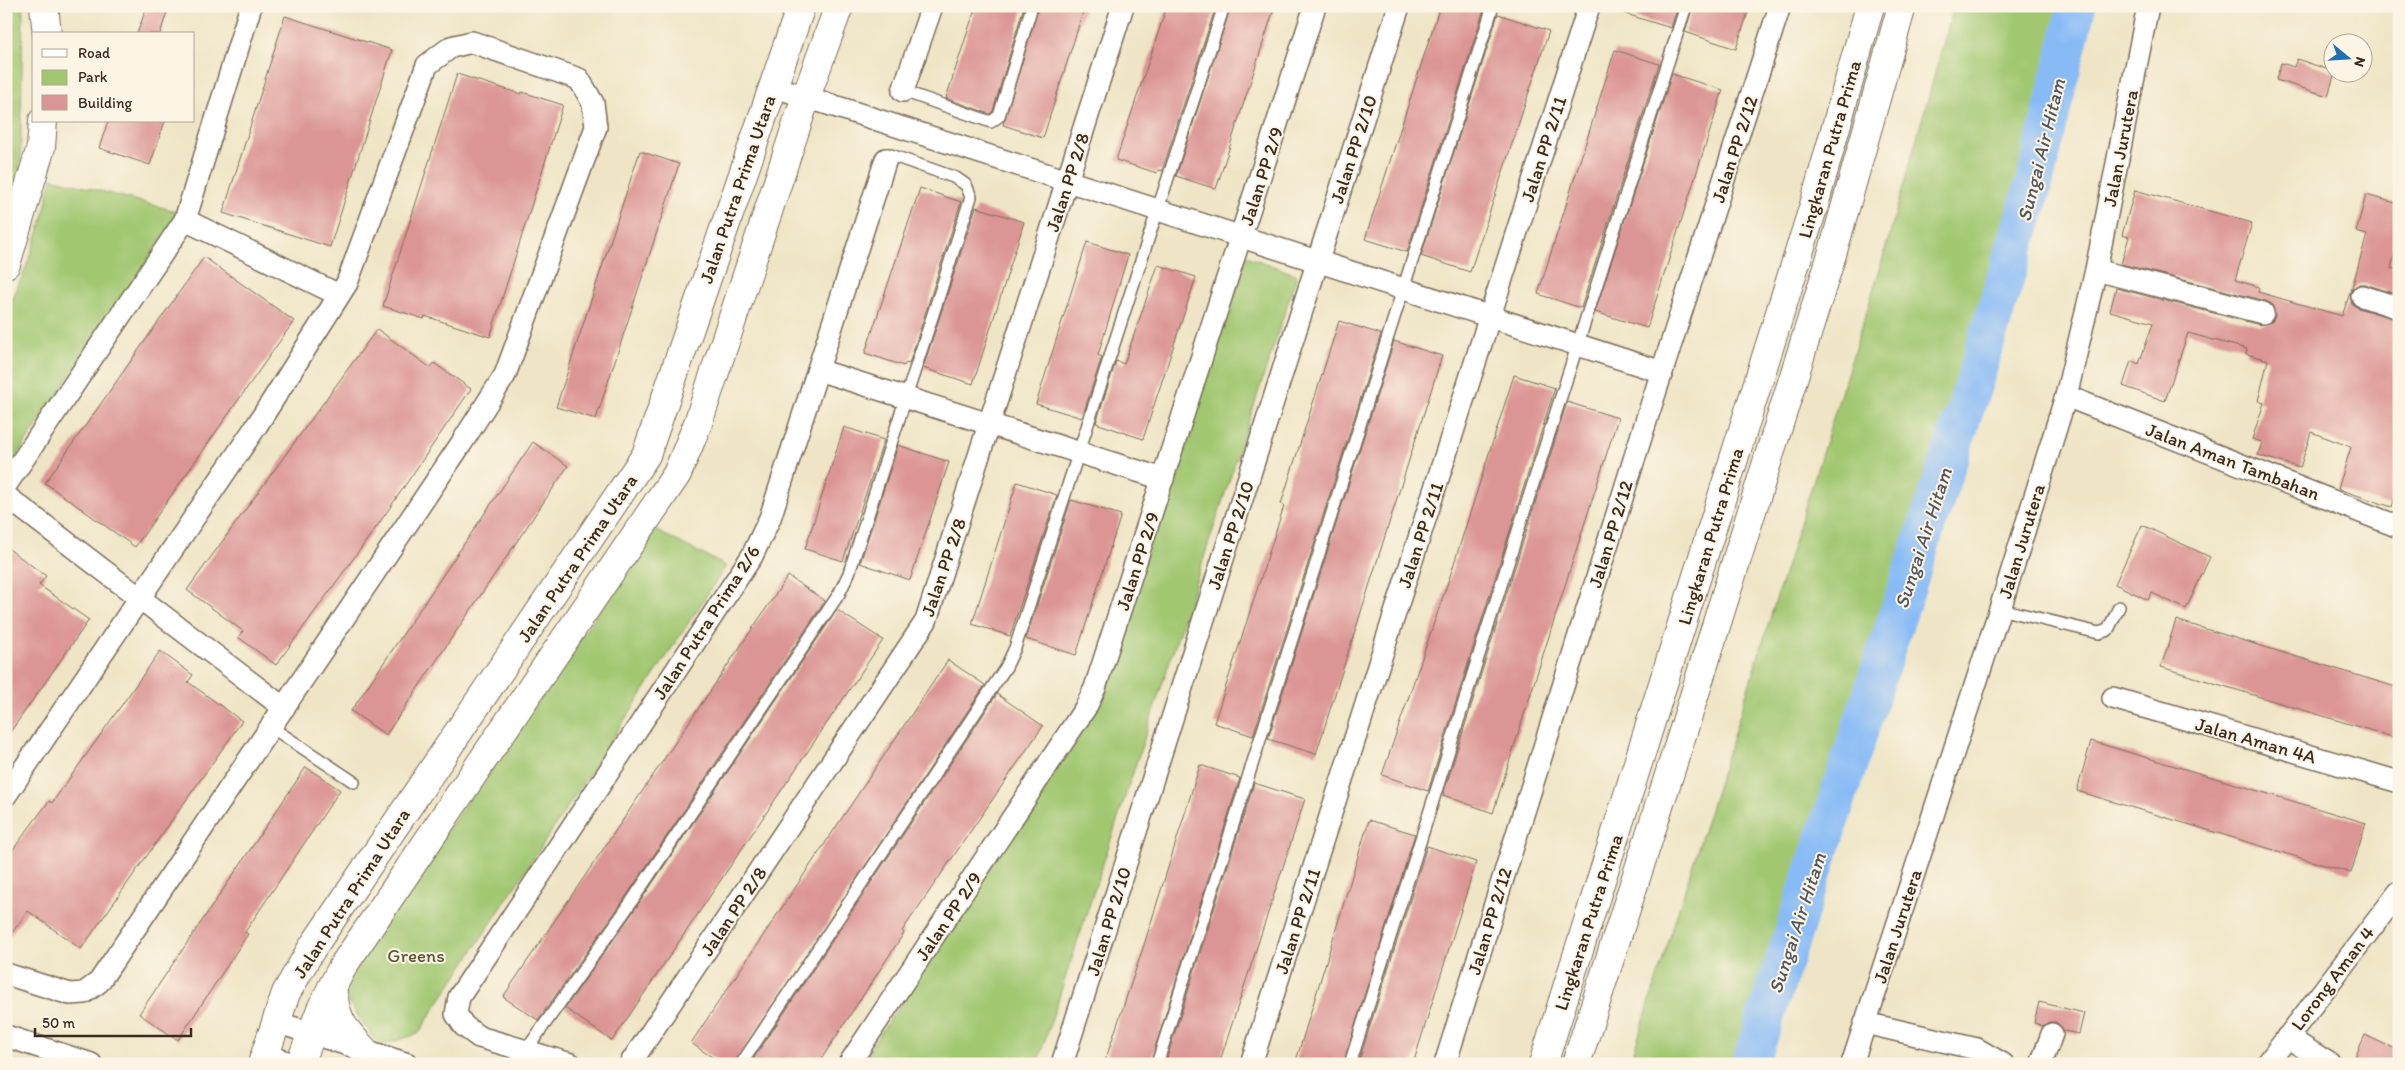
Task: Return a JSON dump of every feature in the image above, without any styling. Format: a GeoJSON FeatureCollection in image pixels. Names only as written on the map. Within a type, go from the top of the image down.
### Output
{"type":"FeatureCollection","features":[{"type":"Feature","properties":{"kind":"main road"},"geometry":{"type":"LineString","coordinates":[[44,6],[47,32]]}},
{"type":"Feature","properties":{"kind":"main road","name":"Jalan Putra Prima Utara"},"geometry":{"type":"LineString","coordinates":[[263,1059],[286,993],[312,948],[646,455],[801,6]]}},
{"type":"Feature","properties":{"kind":"main road","name":"Jalan Putra Prima Utara"},"geometry":{"type":"LineString","coordinates":[[300,1064],[311,1034],[343,966],[677,474],[698,423],[806,97],[839,6]]}},
{"type":"Feature","properties":{"kind":"main road","name":"Lingkaran Putra Prima"},"geometry":{"type":"LineString","coordinates":[[1543,1064],[1814,205],[1870,6]]}},
{"type":"Feature","properties":{"kind":"main road","name":"Lingkaran Putra Prima"},"geometry":{"type":"LineString","coordinates":[[1576,1064],[1684,728],[1830,260],[1902,6]]}},
{"type":"Feature","properties":{"kind":"main road"},"geometry":{"type":"LineString","coordinates":[[6,264],[41,147],[43,122]]}},
{"type":"Feature","properties":{"kind":"main road"},"geometry":{"type":"LineString","coordinates":[[332,987],[335,1011],[345,1031],[363,1049]]}},
{"type":"Feature","properties":{"kind":"street"},"geometry":{"type":"LineString","coordinates":[[903,91],[932,6]]}},
{"type":"Feature","properties":{"kind":"street","name":"Jalan PP 2/8"},"geometry":{"type":"LineString","coordinates":[[630,1064],[926,621],[1123,6]]}},
{"type":"Feature","properties":{"kind":"street","name":"Jalan PP 2/9"},"geometry":{"type":"LineString","coordinates":[[849,1064],[1086,707],[1095,688],[1315,6]]}},
{"type":"Feature","properties":{"kind":"street","name":"Jalan PP 2/10"},"geometry":{"type":"LineString","coordinates":[[1062,1064],[1399,6]]}},
{"type":"Feature","properties":{"kind":"street","name":"Jalan PP 2/11"},"geometry":{"type":"LineString","coordinates":[[1251,1064],[1589,6]]}},
{"type":"Feature","properties":{"kind":"street","name":"Jalan PP 2/12"},"geometry":{"type":"LineString","coordinates":[[1445,1064],[1662,372],[1780,6]]}},
{"type":"Feature","properties":{"kind":"street","name":"Jalan Jurutera"},"geometry":{"type":"LineString","coordinates":[[1852,1064],[2000,608],[2066,396],[2096,270],[2148,6]]}},
{"type":"Feature","properties":{"kind":"street"},"geometry":{"type":"LineString","coordinates":[[6,485],[185,220],[250,9]]}},
{"type":"Feature","properties":{"kind":"street"},"geometry":{"type":"LineString","coordinates":[[6,796],[257,424],[347,283],[427,65],[451,47],[472,42],[579,79],[594,103],[596,127],[505,375],[99,982],[84,993],[70,994],[6,974]]}},
{"type":"Feature","properties":{"kind":"street"},"geometry":{"type":"LineString","coordinates":[[772,86],[1662,372]]}},
{"type":"Feature","properties":{"kind":"street","name":"Jalan Putra Prima 2/6"},"geometry":{"type":"LineString","coordinates":[[527,1049],[479,1037],[464,1026],[456,1014],[459,997],[752,556],[770,518],[886,159]]}},
{"type":"Feature","properties":{"kind":"street"},"geometry":{"type":"LineString","coordinates":[[185,220],[339,295]]}},
{"type":"Feature","properties":{"kind":"street"},"geometry":{"type":"LineString","coordinates":[[2096,270],[2263,313]]}},
{"type":"Feature","properties":{"kind":"street"},"geometry":{"type":"LineString","coordinates":[[2362,296],[2399,308]]}},
{"type":"Feature","properties":{"kind":"street"},"geometry":{"type":"LineString","coordinates":[[818,370],[1163,479]]}},
{"type":"Feature","properties":{"kind":"street","name":"Jalan Aman Tambahan"},"geometry":{"type":"LineString","coordinates":[[2066,396],[2399,526]]}},
{"type":"Feature","properties":{"kind":"street"},"geometry":{"type":"LineString","coordinates":[[6,496],[284,708]]}},
{"type":"Feature","properties":{"kind":"street","name":"Jalan Aman 4A"},"geometry":{"type":"LineString","coordinates":[[2113,698],[2399,782]]}},
{"type":"Feature","properties":{"kind":"street","name":"Lorong Aman 4"},"geometry":{"type":"LineString","coordinates":[[2268,1064],[2288,1037],[2391,914],[2399,892]]}},
{"type":"Feature","properties":{"kind":"street"},"geometry":{"type":"LineString","coordinates":[[276,1022],[408,1064]]}},
{"type":"Feature","properties":{"kind":"street"},"geometry":{"type":"LineString","coordinates":[[1865,1023],[1977,1049],[2003,1064]]}},
{"type":"Feature","properties":{"kind":"street"},"geometry":{"type":"LineString","coordinates":[[2041,1064],[2052,1034]]}},
{"type":"Feature","properties":{"kind":"street"},"geometry":{"type":"LineString","coordinates":[[6,1036],[90,1064]]}},
{"type":"Feature","properties":{"kind":"street"},"geometry":{"type":"LineString","coordinates":[[2288,1037],[2330,1064]]}},
{"type":"Feature","properties":{"kind":"street"},"geometry":{"type":"LineString","coordinates":[[527,1049],[571,1064]]}},
{"type":"Feature","properties":{"kind":"street"},"geometry":{"type":"LineString","coordinates":[[263,1059],[294,1064]]}},
{"type":"Feature","properties":{"kind":"lane"},"geometry":{"type":"LineString","coordinates":[[903,91],[990,122],[998,116],[1032,6]]}},
{"type":"Feature","properties":{"kind":"lane"},"geometry":{"type":"LineString","coordinates":[[741,1064],[1006,667],[1015,648],[1224,6]]}},
{"type":"Feature","properties":{"kind":"lane"},"geometry":{"type":"LineString","coordinates":[[1157,1064],[1493,6]]}},
{"type":"Feature","properties":{"kind":"lane"},"geometry":{"type":"LineString","coordinates":[[1350,1064],[1505,577],[1575,344],[1686,6]]}},
{"type":"Feature","properties":{"kind":"lane"},"geometry":{"type":"LineString","coordinates":[[527,1049],[625,911],[839,594],[849,573],[971,197],[966,185],[956,178],[888,154],[886,159]]}},
{"type":"Feature","properties":{"kind":"lane"},"geometry":{"type":"LineString","coordinates":[[2000,608],[2099,633],[2108,630],[2119,607]]}},
{"type":"Feature","properties":{"kind":"lane"},"geometry":{"type":"LineString","coordinates":[[271,727],[354,782]]}},
{"type":"Feature","properties":{"kind":"green space"},"geometry":{"type":"Polygon","coordinates":[[[6,6],[23,6],[20,190],[6,227],[6,6]]]}},
{"type":"Feature","properties":{"kind":"green space"},"geometry":{"type":"Polygon","coordinates":[[[1954,6],[2085,6],[2001,308],[1762,1064],[1630,1064],[1879,272],[1954,6]]]}},
{"type":"Feature","properties":{"kind":"green space"},"geometry":{"type":"Polygon","coordinates":[[[52,178],[179,212],[6,472],[6,314],[26,267],[42,221],[52,178]]]}},
{"type":"Feature","properties":{"kind":"green space"},"geometry":{"type":"Polygon","coordinates":[[[1246,256],[1297,275],[1037,1064],[860,1064],[1096,708],[1246,256]]]}},
{"type":"Feature","properties":{"kind":"green space","name":"Greens"},"geometry":{"type":"Polygon","coordinates":[[[655,530],[726,566],[418,1034],[379,1046],[342,993],[370,942],[655,530]]]}},
{"type":"Feature","properties":{"kind":"building"},"geometry":{"type":"Polygon","coordinates":[[[147,6],[169,6],[161,32],[138,32],[147,6]]]}},
{"type":"Feature","properties":{"kind":"building"},"geometry":{"type":"Polygon","coordinates":[[[976,6],[1024,6],[993,111],[990,114],[946,98],[976,6]]]}},
{"type":"Feature","properties":{"kind":"building"},"geometry":{"type":"Polygon","coordinates":[[[1039,6],[1085,6],[1043,138],[1003,125],[1039,6]]]}},
{"type":"Feature","properties":{"kind":"building"},"geometry":{"type":"Polygon","coordinates":[[[1167,6],[1216,6],[1162,171],[1158,170],[1157,173],[1116,160],[1167,6]]]}},
{"type":"Feature","properties":{"kind":"building"},"geometry":{"type":"Polygon","coordinates":[[[1231,6],[1275,6],[1216,189],[1176,176],[1231,6]]]}},
{"type":"Feature","properties":{"kind":"building"},"geometry":{"type":"Polygon","coordinates":[[[1440,6],[1477,6],[1484,9],[1407,252],[1365,239],[1440,6]]]}},
{"type":"Feature","properties":{"kind":"building"},"geometry":{"type":"Polygon","coordinates":[[[1614,6],[1678,6],[1671,28],[1613,10],[1614,6]]]}},
{"type":"Feature","properties":{"kind":"building"},"geometry":{"type":"Polygon","coordinates":[[[1693,6],[1750,6],[1736,49],[1685,32],[1693,6]]]}},
{"type":"Feature","properties":{"kind":"building"},"geometry":{"type":"Polygon","coordinates":[[[1498,14],[1549,31],[1470,272],[1421,256],[1498,14]]]}},
{"type":"Feature","properties":{"kind":"building"},"geometry":{"type":"Polygon","coordinates":[[[285,16],[392,50],[330,247],[223,213],[285,16]]]}},
{"type":"Feature","properties":{"kind":"building"},"geometry":{"type":"Polygon","coordinates":[[[1615,50],[1659,64],[1581,308],[1538,294],[1615,50]]]}},
{"type":"Feature","properties":{"kind":"building"},"geometry":{"type":"Polygon","coordinates":[[[2297,59],[2322,68],[2322,82],[2332,82],[2328,96],[2276,80],[2281,63],[2294,67],[2297,59]]]}},
{"type":"Feature","properties":{"kind":"building"},"geometry":{"type":"Polygon","coordinates":[[[457,74],[563,105],[490,337],[425,316],[424,319],[383,306],[457,74]]]}},
{"type":"Feature","properties":{"kind":"building"},"geometry":{"type":"Polygon","coordinates":[[[1672,74],[1723,90],[1647,328],[1595,312],[1672,74]]]}},
{"type":"Feature","properties":{"kind":"building"},"geometry":{"type":"Polygon","coordinates":[[[108,122],[165,122],[150,165],[99,148],[108,122]]]}},
{"type":"Feature","properties":{"kind":"building"},"geometry":{"type":"Polygon","coordinates":[[[640,151],[679,164],[596,419],[556,407],[640,151]]]}},
{"type":"Feature","properties":{"kind":"building"},"geometry":{"type":"Polygon","coordinates":[[[920,188],[961,202],[909,364],[906,363],[904,366],[865,353],[920,188]]]}},
{"type":"Feature","properties":{"kind":"building"},"geometry":{"type":"Polygon","coordinates":[[[2135,190],[2252,223],[2235,280],[2259,287],[2258,292],[2342,316],[2350,293],[2352,304],[2358,308],[2399,320],[2399,485],[2392,507],[2338,489],[2351,447],[2311,432],[2300,468],[2258,455],[2262,442],[2252,439],[2264,403],[2258,401],[2268,360],[2246,354],[2247,349],[2188,333],[2165,401],[2123,386],[2131,361],[2139,364],[2153,323],[2110,311],[2116,288],[2260,325],[2272,322],[2275,316],[2272,304],[2266,301],[2121,264],[2129,237],[2122,235],[2135,190]]]}},
{"type":"Feature","properties":{"kind":"building"},"geometry":{"type":"Polygon","coordinates":[[[2366,195],[2399,204],[2399,238],[2391,268],[2399,270],[2399,295],[2365,284],[2359,284],[2351,291],[2367,235],[2356,232],[2366,195]]]}},
{"type":"Feature","properties":{"kind":"building"},"geometry":{"type":"Polygon","coordinates":[[[976,207],[1024,222],[973,384],[923,368],[976,207]]]}},
{"type":"Feature","properties":{"kind":"building"},"geometry":{"type":"Polygon","coordinates":[[[1087,242],[1128,255],[1098,355],[1102,357],[1082,418],[1036,404],[1087,242]]]}},
{"type":"Feature","properties":{"kind":"building"},"geometry":{"type":"Polygon","coordinates":[[[204,257],[294,321],[135,547],[45,483],[204,257]]]}},
{"type":"Feature","properties":{"kind":"building"},"geometry":{"type":"Polygon","coordinates":[[[1158,265],[1196,277],[1143,439],[1096,423],[1116,361],[1124,364],[1158,265]]]}},
{"type":"Feature","properties":{"kind":"building"},"geometry":{"type":"Polygon","coordinates":[[[1339,321],[1381,334],[1253,736],[1214,723],[1284,506],[1281,504],[1339,321]]]}},
{"type":"Feature","properties":{"kind":"building"},"geometry":{"type":"Polygon","coordinates":[[[377,329],[431,368],[434,363],[471,389],[380,522],[276,665],[238,637],[243,631],[187,590],[377,329]]]}},
{"type":"Feature","properties":{"kind":"building"},"geometry":{"type":"Polygon","coordinates":[[[1394,341],[1442,356],[1316,754],[1268,739],[1394,341]]]}},
{"type":"Feature","properties":{"kind":"building"},"geometry":{"type":"Polygon","coordinates":[[[1514,375],[1555,388],[1428,791],[1382,775],[1450,576],[1514,375]]]}},
{"type":"Feature","properties":{"kind":"building"},"geometry":{"type":"Polygon","coordinates":[[[1567,402],[1618,418],[1493,813],[1443,795],[1567,402]]]}},
{"type":"Feature","properties":{"kind":"building"},"geometry":{"type":"Polygon","coordinates":[[[844,427],[884,440],[843,561],[805,549],[844,427]]]}},
{"type":"Feature","properties":{"kind":"building"},"geometry":{"type":"Polygon","coordinates":[[[533,442],[568,466],[386,735],[351,711],[533,442]]]}},
{"type":"Feature","properties":{"kind":"building"},"geometry":{"type":"Polygon","coordinates":[[[898,445],[949,462],[910,580],[860,563],[898,445]]]}},
{"type":"Feature","properties":{"kind":"building"},"geometry":{"type":"Polygon","coordinates":[[[1017,482],[1057,495],[1010,636],[972,624],[1017,482]]]}},
{"type":"Feature","properties":{"kind":"building"},"geometry":{"type":"Polygon","coordinates":[[[1071,500],[1121,515],[1076,655],[1026,639],[1071,500]]]}},
{"type":"Feature","properties":{"kind":"building"},"geometry":{"type":"Polygon","coordinates":[[[2142,525],[2210,557],[2186,609],[2152,593],[2148,600],[2115,584],[2142,525]]]}},
{"type":"Feature","properties":{"kind":"building"},"geometry":{"type":"Polygon","coordinates":[[[6,547],[46,576],[39,585],[89,620],[6,738],[6,547]]]}},
{"type":"Feature","properties":{"kind":"building"},"geometry":{"type":"Polygon","coordinates":[[[788,576],[825,601],[619,907],[538,1020],[503,997],[788,576]]]}},
{"type":"Feature","properties":{"kind":"building"},"geometry":{"type":"Polygon","coordinates":[[[837,610],[883,640],[612,1041],[565,1008],[631,915],[837,610]]]}},
{"type":"Feature","properties":{"kind":"building"},"geometry":{"type":"Polygon","coordinates":[[[2176,620],[2399,688],[2399,739],[2161,667],[2176,620]]]}},
{"type":"Feature","properties":{"kind":"building"},"geometry":{"type":"Polygon","coordinates":[[[160,651],[193,675],[188,682],[242,721],[81,949],[28,911],[6,941],[6,859],[49,801],[52,803],[160,651]]]}},
{"type":"Feature","properties":{"kind":"building"},"geometry":{"type":"Polygon","coordinates":[[[948,660],[985,685],[734,1064],[722,1064],[691,1043],[948,660]]]}},
{"type":"Feature","properties":{"kind":"building"},"geometry":{"type":"Polygon","coordinates":[[[997,694],[1043,726],[902,931],[904,933],[818,1064],[750,1064],[997,694]]]}},
{"type":"Feature","properties":{"kind":"building"},"geometry":{"type":"Polygon","coordinates":[[[2091,741],[2366,823],[2351,873],[2077,791],[2091,741]]]}},
{"type":"Feature","properties":{"kind":"building"},"geometry":{"type":"Polygon","coordinates":[[[1200,765],[1240,778],[1150,1064],[1104,1064],[1143,948],[1200,765]]]}},
{"type":"Feature","properties":{"kind":"building"},"geometry":{"type":"Polygon","coordinates":[[[306,767],[340,790],[245,932],[248,934],[178,1040],[139,1014],[306,767]]]}},
{"type":"Feature","properties":{"kind":"building"},"geometry":{"type":"Polygon","coordinates":[[[1254,783],[1305,799],[1219,1064],[1165,1064],[1254,783]]]}},
{"type":"Feature","properties":{"kind":"building"},"geometry":{"type":"Polygon","coordinates":[[[1369,820],[1415,834],[1343,1064],[1295,1064],[1369,820]]]}},
{"type":"Feature","properties":{"kind":"building"},"geometry":{"type":"Polygon","coordinates":[[[1427,846],[1476,862],[1413,1064],[1358,1064],[1427,846]]]}},
{"type":"Feature","properties":{"kind":"building"},"geometry":{"type":"Polygon","coordinates":[[[2039,1002],[2084,1013],[2079,1034],[2064,1031],[2056,1022],[2049,1022],[2043,1026],[2034,1023],[2039,1002]]]}},
{"type":"Feature","properties":{"kind":"building"},"geometry":{"type":"Polygon","coordinates":[[[2365,1035],[2399,1051],[2399,1064],[2352,1064],[2365,1035]]]}},
{"type":"Feature","properties":{"kind":"waterway","name":"Sungai Air Hitam"},"geometry":{"type":"LineString","coordinates":[[1750,1064],[1974,382],[2035,180],[2077,6]]}}]}
